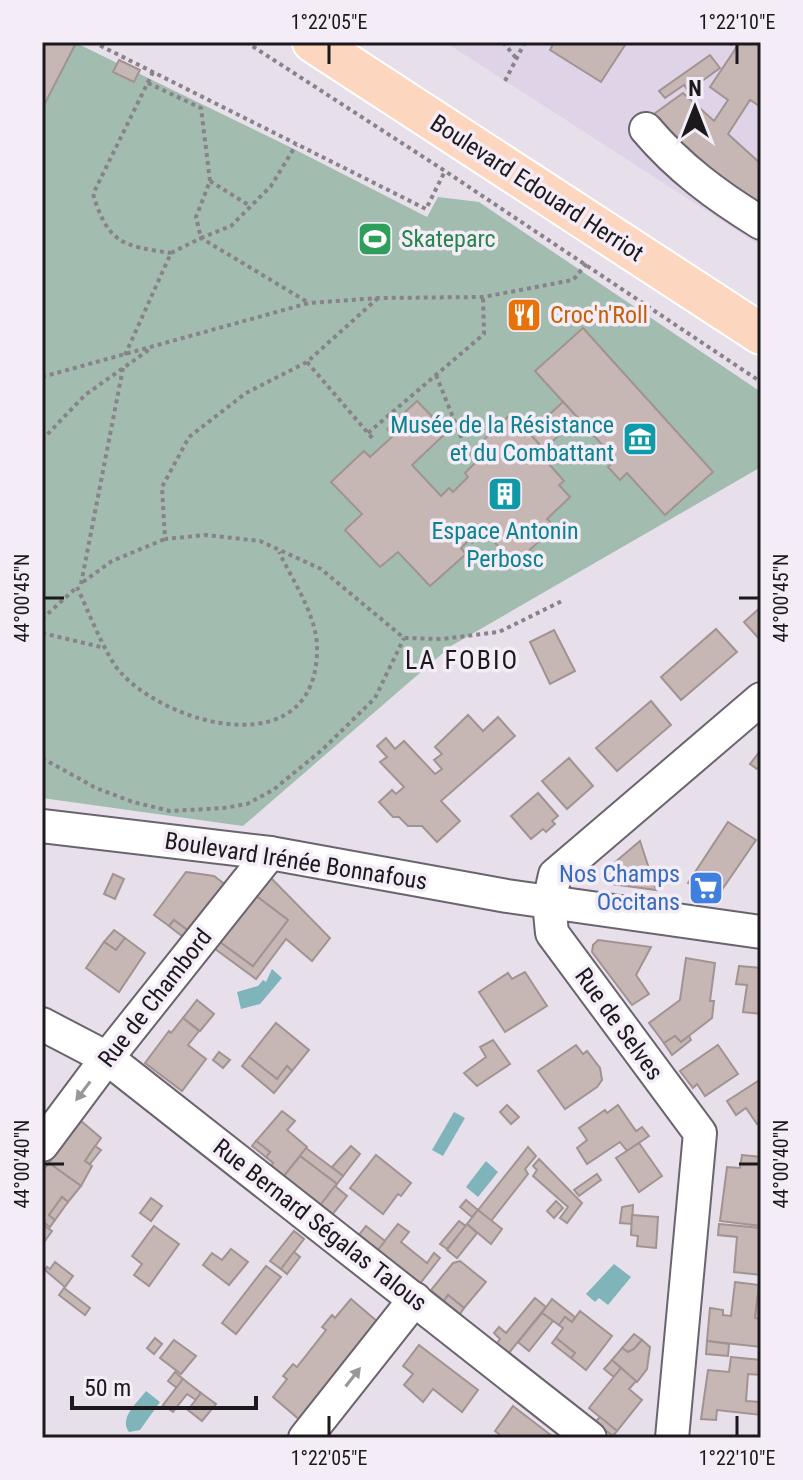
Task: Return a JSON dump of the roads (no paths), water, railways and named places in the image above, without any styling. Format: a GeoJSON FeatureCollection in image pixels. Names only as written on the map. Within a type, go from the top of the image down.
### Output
{"type":"FeatureCollection","features":[{"type":"Feature","properties":{"kind":"main road","name":"Boulevard Edouard Herriot"},"geometry":{"type":"LineString","coordinates":[[313,42],[761,334]]}},
{"type":"Feature","properties":{"kind":"street","name":"Boulevard Edouard Herriot"},"geometry":{"type":"LineString","coordinates":[[343,42],[761,312]]}},
{"type":"Feature","properties":{"kind":"street"},"geometry":{"type":"LineString","coordinates":[[646,129],[682,167],[761,223]]}},
{"type":"Feature","properties":{"kind":"street"},"geometry":{"type":"LineString","coordinates":[[549,902],[555,875],[761,699]]}},
{"type":"Feature","properties":{"kind":"street","name":"Boulevard Irénée Bonnafous"},"geometry":{"type":"LineString","coordinates":[[42,826],[270,853],[549,902],[761,932]]}},
{"type":"Feature","properties":{"kind":"street","name":"Rue de Chambord"},"geometry":{"type":"LineString","coordinates":[[42,1145],[270,853]]}},
{"type":"Feature","properties":{"kind":"street","name":"Rue de Selves"},"geometry":{"type":"LineString","coordinates":[[549,902],[552,933],[700,1133],[672,1438]]}},
{"type":"Feature","properties":{"kind":"street","name":"Rue Bernard Ségalas Talous"},"geometry":{"type":"LineString","coordinates":[[42,1024],[107,1058],[590,1438]]}},
{"type":"Feature","properties":{"kind":"street"},"geometry":{"type":"LineString","coordinates":[[305,1438],[415,1299]]}},
{"type":"Feature","properties":{"kind":"water"},"geometry":{"type":"Polygon","coordinates":[[[272,969],[282,978],[260,1004],[241,1009],[237,992],[258,986],[263,980],[266,982],[272,969]]]}},
{"type":"Feature","properties":{"kind":"water"},"geometry":{"type":"Polygon","coordinates":[[[454,1112],[465,1118],[443,1156],[432,1150],[454,1112]]]}},
{"type":"Feature","properties":{"kind":"water"},"geometry":{"type":"Polygon","coordinates":[[[486,1161],[498,1172],[478,1197],[466,1187],[486,1161]]]}},
{"type":"Feature","properties":{"kind":"water"},"geometry":{"type":"Polygon","coordinates":[[[614,1264],[631,1277],[608,1305],[599,1298],[595,1302],[586,1294],[614,1264]]]}},
{"type":"Feature","properties":{"kind":"water"},"geometry":{"type":"Polygon","coordinates":[[[146,1391],[160,1402],[140,1430],[129,1432],[127,1416],[146,1391]]]}},
{"type":"Feature","properties":{"kind":"place","name":"Skateparc"},"geometry":{"type":"Point","coordinates":[375,239]}},
{"type":"Feature","properties":{"kind":"place","name":"Croc'n'Roll"},"geometry":{"type":"Point","coordinates":[524,315]}},
{"type":"Feature","properties":{"kind":"place","name":"Musée de la Résistance et du Combattant"},"geometry":{"type":"Point","coordinates":[640,439]}},
{"type":"Feature","properties":{"kind":"place","name":"Espace Antonin Perbosc"},"geometry":{"type":"Point","coordinates":[505,494]}},
{"type":"Feature","properties":{"kind":"place","name":"Nos Champs Occitans"},"geometry":{"type":"Point","coordinates":[706,888]}},
{"type":"Feature","properties":{"kind":"district","name":"LA FOBIO"},"geometry":{"type":"Point","coordinates":[462,660]}}]}
